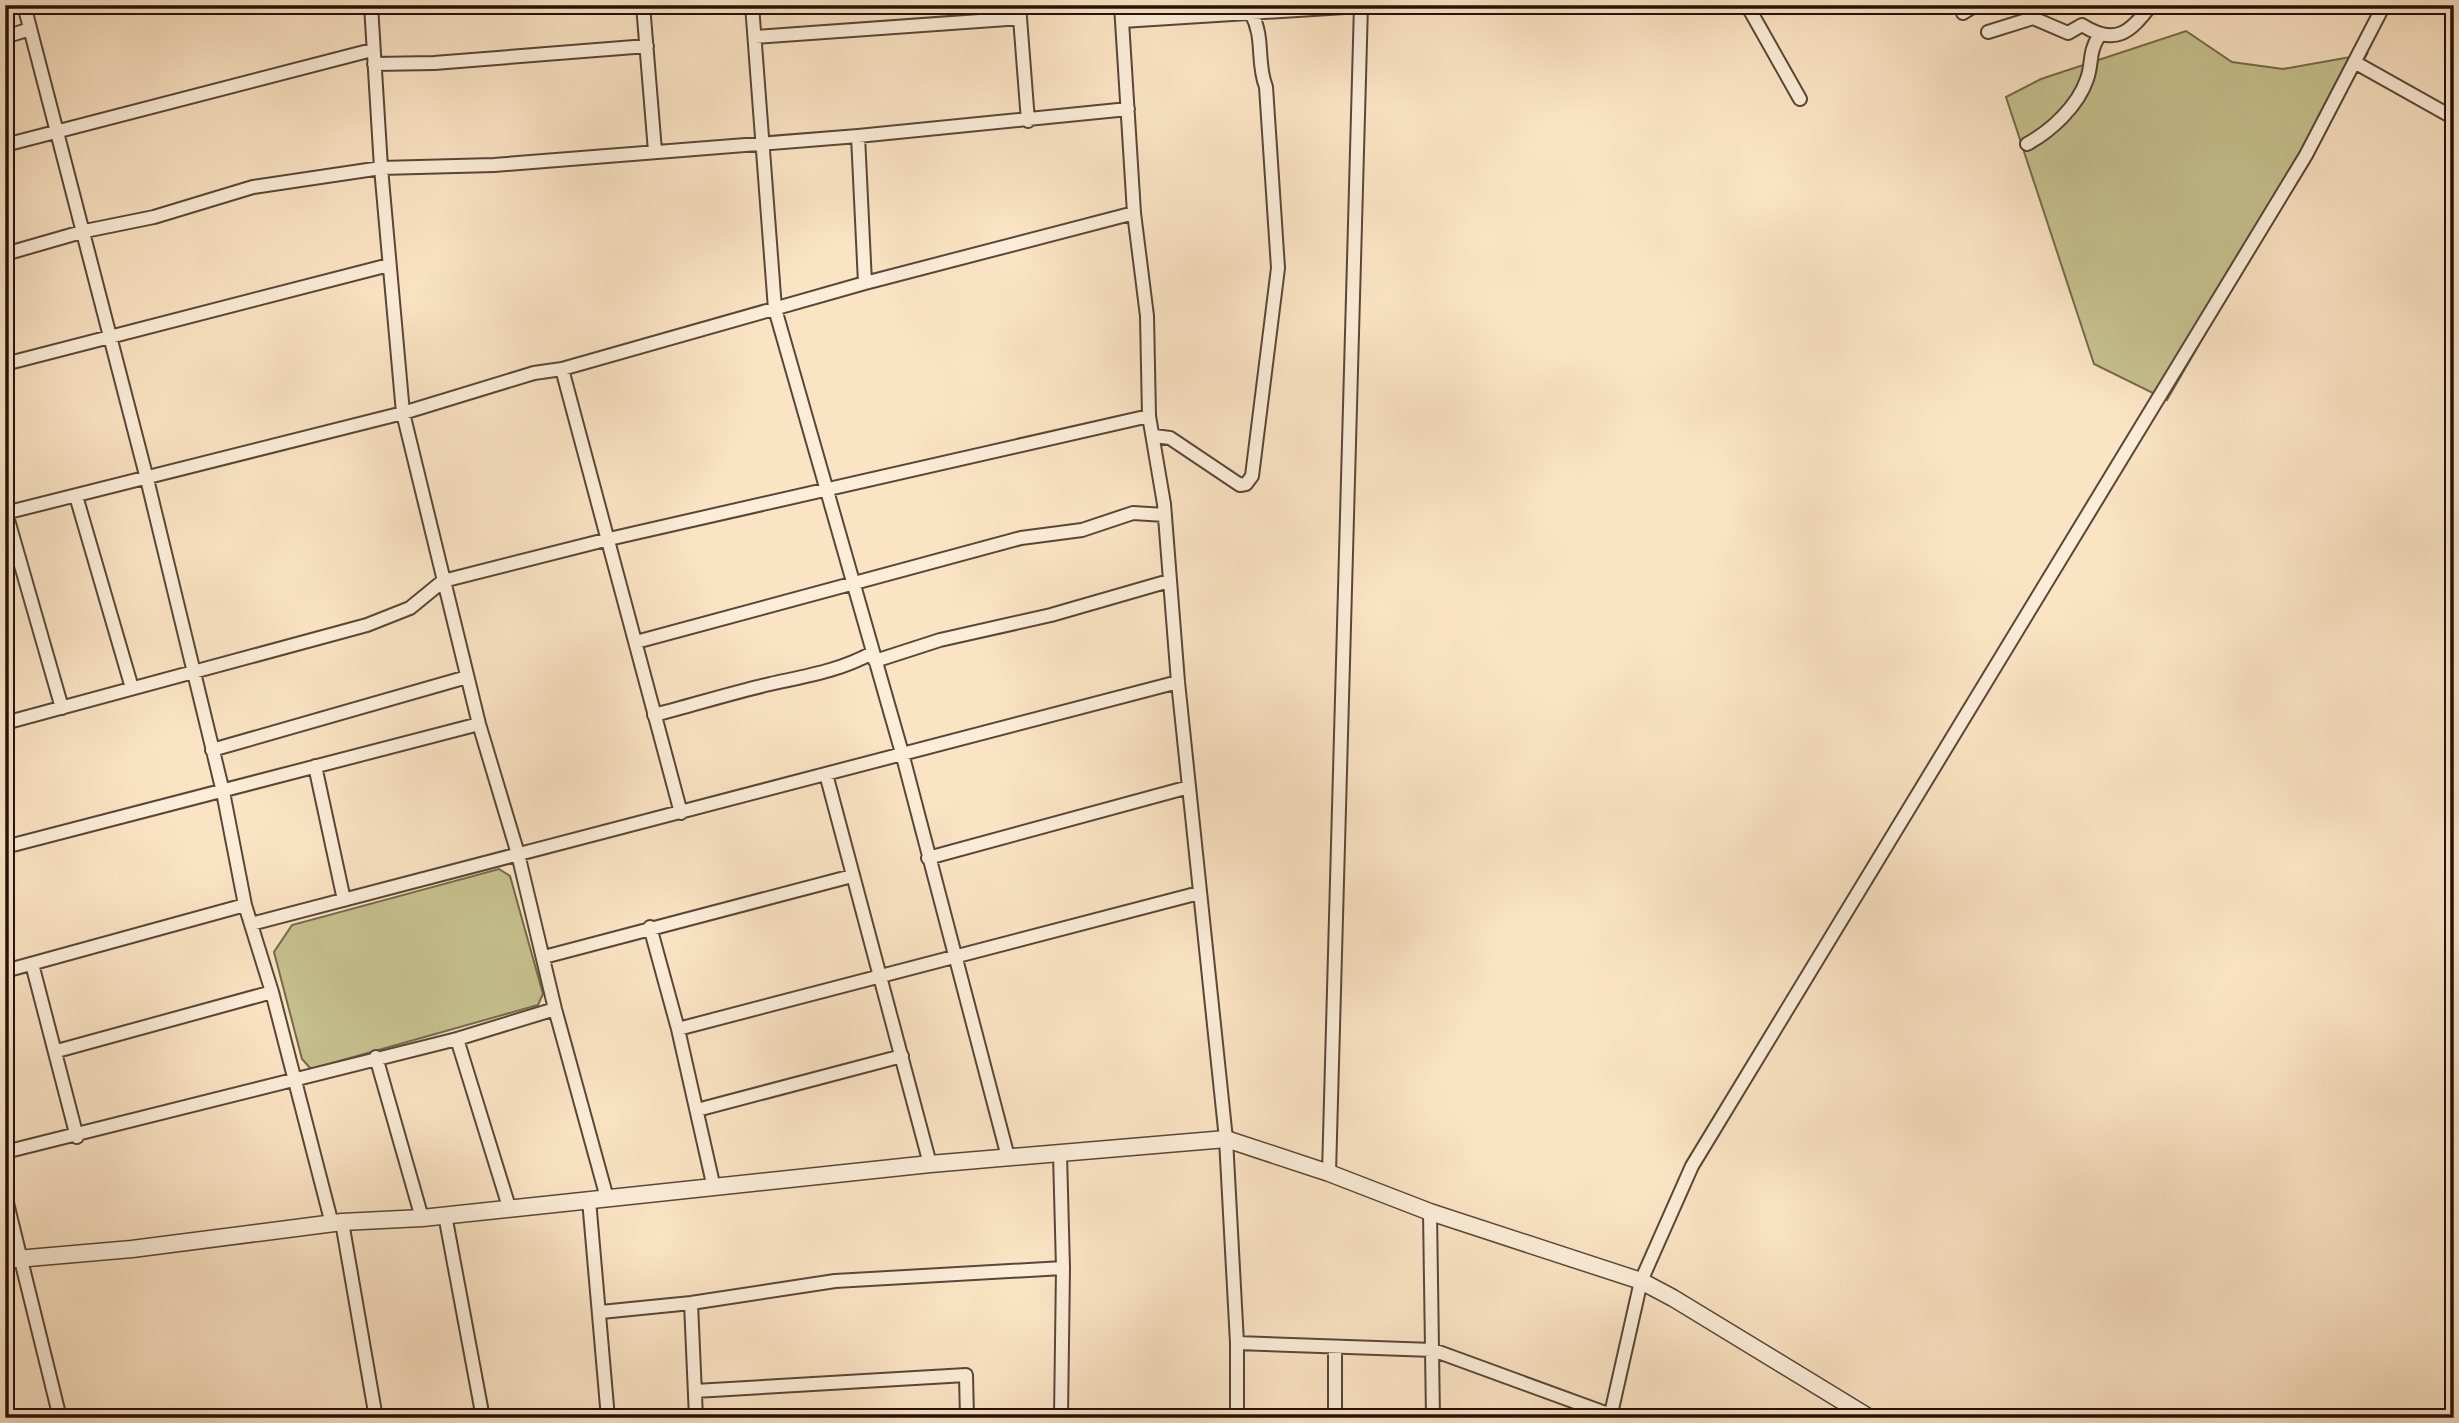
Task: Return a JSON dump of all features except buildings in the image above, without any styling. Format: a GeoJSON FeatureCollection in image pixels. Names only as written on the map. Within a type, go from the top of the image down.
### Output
{"type":"FeatureCollection","features":[{"type":"Feature","properties":{"kind":"street"},"geometry":{"type":"LineString","coordinates":[[24,5],[55,132],[85,231],[147,478],[223,792],[245,905],[272,992],[293,1080],[337,1223],[376,1418]]}},
{"type":"Feature","properties":{"kind":"street"},"geometry":{"type":"LineString","coordinates":[[371,5],[381,168],[403,413],[479,724],[518,854],[555,1009],[607,1198]]}},
{"type":"Feature","properties":{"kind":"street"},"geometry":{"type":"LineString","coordinates":[[643,5],[655,151]]}},
{"type":"Feature","properties":{"kind":"street"},"geometry":{"type":"LineString","coordinates":[[752,5],[775,309],[902,753],[1008,1157]]}},
{"type":"Feature","properties":{"kind":"street"},"geometry":{"type":"LineString","coordinates":[[1121,5],[1134,214],[1147,316],[1149,416],[1164,515],[1178,682],[1226,1139],[1237,1343],[1237,1418]]}},
{"type":"Feature","properties":{"kind":"street"},"geometry":{"type":"LineString","coordinates":[[1122,21],[1231,10],[1251,13],[1362,5],[1329,1173]]}},
{"type":"Feature","properties":{"kind":"street"},"geometry":{"type":"LineString","coordinates":[[1747,5],[1800,99]]}},
{"type":"Feature","properties":{"kind":"street"},"geometry":{"type":"LineString","coordinates":[[1965,5],[1963,13],[1976,5]]}},
{"type":"Feature","properties":{"kind":"street"},"geometry":{"type":"LineString","coordinates":[[1988,32],[2032,18],[2068,33],[2082,25],[2099,36],[2120,35],[2139,21],[2151,5]]}},
{"type":"Feature","properties":{"kind":"street"},"geometry":{"type":"LineString","coordinates":[[1237,1343],[1433,1350],[1614,1416],[1641,1282],[1692,1167],[2306,155],[2385,5]]}},
{"type":"Feature","properties":{"kind":"street"},"geometry":{"type":"LineString","coordinates":[[755,37],[1019,12],[1028,121]]}},
{"type":"Feature","properties":{"kind":"street"},"geometry":{"type":"LineString","coordinates":[[1154,436],[1170,438],[1240,485],[1246,484],[1252,476],[1278,268],[1266,87],[1259,69],[1261,38],[1251,13]]}},
{"type":"Feature","properties":{"kind":"street"},"geometry":{"type":"LineString","coordinates":[[5,37],[30,29]]}},
{"type":"Feature","properties":{"kind":"street"},"geometry":{"type":"LineString","coordinates":[[2027,144],[2044,135],[2080,94],[2088,77],[2090,49],[2099,36]]}},
{"type":"Feature","properties":{"kind":"street"},"geometry":{"type":"LineString","coordinates":[[374,64],[434,63],[648,46]]}},
{"type":"Feature","properties":{"kind":"street"},"geometry":{"type":"LineString","coordinates":[[5,145],[372,50]]}},
{"type":"Feature","properties":{"kind":"street"},"geometry":{"type":"LineString","coordinates":[[2356,63],[2454,118]]}},
{"type":"Feature","properties":{"kind":"street"},"geometry":{"type":"LineString","coordinates":[[5,254],[85,231],[154,217],[253,187],[381,168],[494,165],[858,136],[1128,110]]}},
{"type":"Feature","properties":{"kind":"street"},"geometry":{"type":"LineString","coordinates":[[858,136],[865,283]]}},
{"type":"Feature","properties":{"kind":"street"},"geometry":{"type":"LineString","coordinates":[[62,708],[6,513],[403,413],[534,373],[562,369],[865,283],[1134,214]]}},
{"type":"Feature","properties":{"kind":"street"},"geometry":{"type":"LineString","coordinates":[[5,363],[112,338],[389,265]]}},
{"type":"Feature","properties":{"kind":"street"},"geometry":{"type":"LineString","coordinates":[[562,369],[610,539],[681,813]]}},
{"type":"Feature","properties":{"kind":"street"},"geometry":{"type":"LineString","coordinates":[[5,723],[367,625],[410,608],[443,581],[610,539],[1149,416]]}},
{"type":"Feature","properties":{"kind":"street"},"geometry":{"type":"LineString","coordinates":[[76,496],[132,688]]}},
{"type":"Feature","properties":{"kind":"street"},"geometry":{"type":"LineString","coordinates":[[636,642],[1021,538],[1082,530],[1133,513],[1164,515]]}},
{"type":"Feature","properties":{"kind":"street"},"geometry":{"type":"LineString","coordinates":[[654,715],[770,684],[815,676],[940,640],[1051,615],[1169,581]]}},
{"type":"Feature","properties":{"kind":"street"},"geometry":{"type":"LineString","coordinates":[[212,750],[467,677]]}},
{"type":"Feature","properties":{"kind":"street"},"geometry":{"type":"LineString","coordinates":[[251,924],[1178,682]]}},
{"type":"Feature","properties":{"kind":"street"},"geometry":{"type":"LineString","coordinates":[[5,847],[142,809],[223,792],[479,724]]}},
{"type":"Feature","properties":{"kind":"street"},"geometry":{"type":"LineString","coordinates":[[314,766],[344,900]]}},
{"type":"Feature","properties":{"kind":"street"},"geometry":{"type":"LineString","coordinates":[[826,774],[930,1164]]}},
{"type":"Feature","properties":{"kind":"street"},"geometry":{"type":"LineString","coordinates":[[928,858],[1189,787]]}},
{"type":"Feature","properties":{"kind":"street"},"geometry":{"type":"LineString","coordinates":[[544,957],[852,876]]}},
{"type":"Feature","properties":{"kind":"street"},"geometry":{"type":"LineString","coordinates":[[678,1029],[1199,892]]}},
{"type":"Feature","properties":{"kind":"street"},"geometry":{"type":"LineString","coordinates":[[5,971],[245,905]]}},
{"type":"Feature","properties":{"kind":"street"},"geometry":{"type":"LineString","coordinates":[[650,927],[678,1029],[714,1188]]}},
{"type":"Feature","properties":{"kind":"street"},"geometry":{"type":"LineString","coordinates":[[32,964],[57,1051],[77,1137]]}},
{"type":"Feature","properties":{"kind":"street"},"geometry":{"type":"LineString","coordinates":[[57,1051],[272,992]]}},
{"type":"Feature","properties":{"kind":"street"},"geometry":{"type":"LineString","coordinates":[[5,1152],[77,1137],[376,1057],[457,1039],[555,1009]]}},
{"type":"Feature","properties":{"kind":"street"},"geometry":{"type":"LineString","coordinates":[[457,1039],[509,1207]]}},
{"type":"Feature","properties":{"kind":"street"},"geometry":{"type":"LineString","coordinates":[[697,1110],[902,1056]]}},
{"type":"Feature","properties":{"kind":"street"},"geometry":{"type":"LineString","coordinates":[[376,1057],[422,1218]]}},
{"type":"Feature","properties":{"kind":"street"},"geometry":{"type":"LineString","coordinates":[[13,1259],[132,1249],[337,1223],[422,1218],[930,1164],[1226,1139],[1329,1173],[1430,1212],[1641,1282],[1870,1418]]}},
{"type":"Feature","properties":{"kind":"street"},"geometry":{"type":"LineString","coordinates":[[1060,1154],[1063,1268],[1061,1418]]}},
{"type":"Feature","properties":{"kind":"street"},"geometry":{"type":"LineString","coordinates":[[5,1195],[13,1259],[60,1418]]}},
{"type":"Feature","properties":{"kind":"street"},"geometry":{"type":"LineString","coordinates":[[589,1200],[601,1312],[608,1418]]}},
{"type":"Feature","properties":{"kind":"street"},"geometry":{"type":"LineString","coordinates":[[1430,1212],[1433,1418]]}},
{"type":"Feature","properties":{"kind":"street"},"geometry":{"type":"LineString","coordinates":[[445,1215],[483,1418]]}},
{"type":"Feature","properties":{"kind":"street"},"geometry":{"type":"LineString","coordinates":[[601,1312],[691,1303],[835,1281],[1063,1268]]}},
{"type":"Feature","properties":{"kind":"street"},"geometry":{"type":"LineString","coordinates":[[691,1303],[696,1418]]}},
{"type":"Feature","properties":{"kind":"street"},"geometry":{"type":"LineString","coordinates":[[1335,1347],[1335,1418]]}},
{"type":"Feature","properties":{"kind":"street"},"geometry":{"type":"LineString","coordinates":[[695,1391],[966,1375],[967,1418]]}},
{"type":"Feature","properties":{"kind":"shaded area"},"geometry":{"type":"Polygon","coordinates":[[[2186,31],[2232,62],[2283,69],[2367,54],[2167,400],[2094,364],[2006,97],[2041,79],[2186,31]]]}},
{"type":"Feature","properties":{"kind":"shaded area"},"geometry":{"type":"Polygon","coordinates":[[[499,869],[510,876],[543,994],[538,1005],[311,1069],[302,1059],[274,952],[292,925],[499,869]]]}}]}
